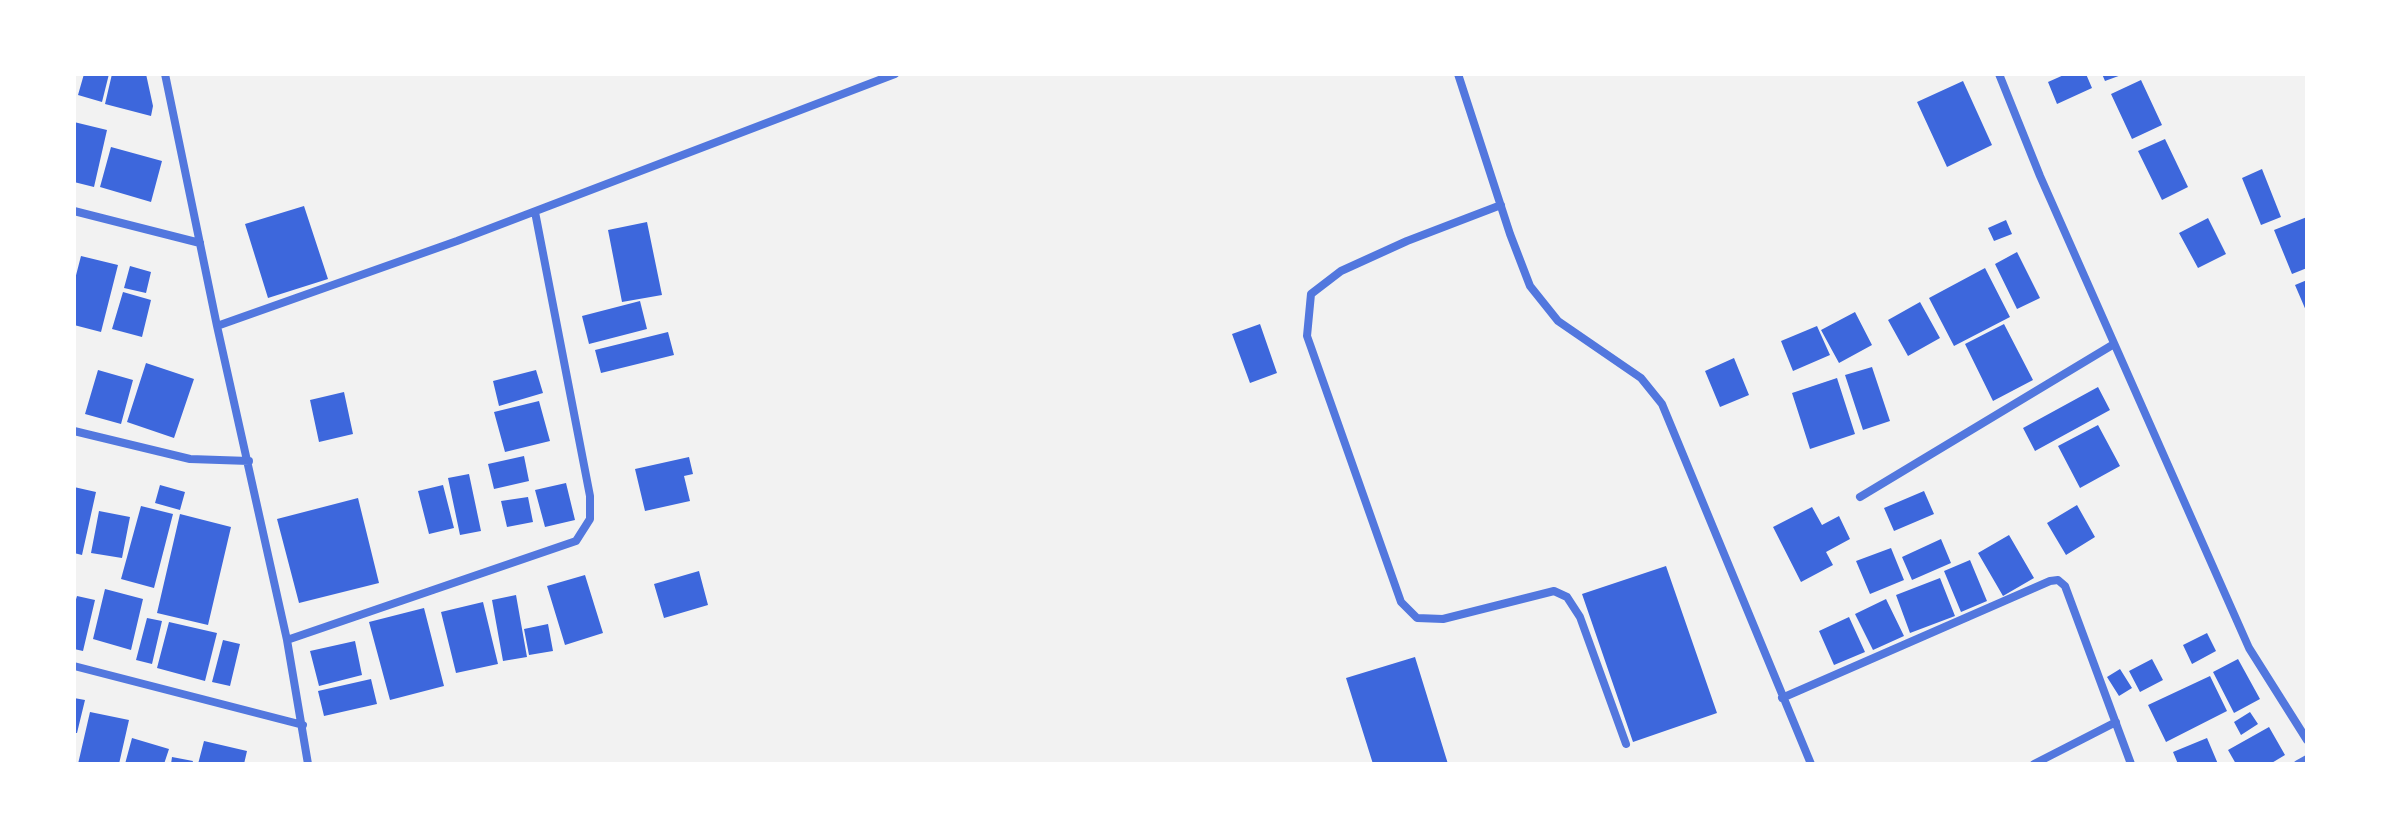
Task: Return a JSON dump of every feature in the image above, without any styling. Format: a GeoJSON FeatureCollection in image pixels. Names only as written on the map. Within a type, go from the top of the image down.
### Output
{"type":"FeatureCollection","features":[{"type":"Feature","properties":{"kind":"street"},"geometry":{"type":"LineString","coordinates":[[165,74],[287,640],[308,764]]}},
{"type":"Feature","properties":{"kind":"street"},"geometry":{"type":"LineString","coordinates":[[217,326],[535,212],[895,74]]}},
{"type":"Feature","properties":{"kind":"street"},"geometry":{"type":"LineString","coordinates":[[1458,74],[1530,286],[1558,321],[1641,378],[1662,404],[1811,764]]}},
{"type":"Feature","properties":{"kind":"street"},"geometry":{"type":"LineString","coordinates":[[1999,74],[2249,648],[2307,740]]}},
{"type":"Feature","properties":{"kind":"street"},"geometry":{"type":"LineString","coordinates":[[1501,205],[1407,241],[1341,271],[1311,294],[1307,336],[1401,602],[1417,618],[1443,619],[1554,591],[1567,597],[1580,617],[1626,744]]}},
{"type":"Feature","properties":{"kind":"street"},"geometry":{"type":"LineString","coordinates":[[74,211],[200,243]]}},
{"type":"Feature","properties":{"kind":"street"},"geometry":{"type":"LineString","coordinates":[[287,640],[576,541],[590,519],[590,496],[535,212]]}},
{"type":"Feature","properties":{"kind":"street"},"geometry":{"type":"LineString","coordinates":[[1860,497],[2114,344]]}},
{"type":"Feature","properties":{"kind":"street"},"geometry":{"type":"LineString","coordinates":[[74,431],[190,459],[249,461]]}},
{"type":"Feature","properties":{"kind":"street"},"geometry":{"type":"LineString","coordinates":[[1782,698],[2058,580],[2065,586],[2131,764]]}},
{"type":"Feature","properties":{"kind":"street"},"geometry":{"type":"LineString","coordinates":[[74,666],[303,725]]}},
{"type":"Feature","properties":{"kind":"street"},"geometry":{"type":"LineString","coordinates":[[2034,764],[2116,722]]}},
{"type":"Feature","properties":{"kind":"street"},"geometry":{"type":"LineString","coordinates":[[2298,764],[2307,759]]}},
{"type":"Feature","properties":{"kind":"building"},"geometry":{"type":"Polygon","coordinates":[[[84,74],[109,74],[102,102],[78,95],[84,74]]]}},
{"type":"Feature","properties":{"kind":"building"},"geometry":{"type":"Polygon","coordinates":[[[112,74],[146,74],[153,106],[151,116],[105,104],[112,74]]]}},
{"type":"Feature","properties":{"kind":"building"},"geometry":{"type":"Polygon","coordinates":[[[2066,74],[2086,74],[2092,88],[2057,104],[2048,82],[2066,74]]]}},
{"type":"Feature","properties":{"kind":"building"},"geometry":{"type":"Polygon","coordinates":[[[2102,74],[2124,74],[2105,81],[2102,74]]]}},
{"type":"Feature","properties":{"kind":"building"},"geometry":{"type":"Polygon","coordinates":[[[2141,80],[2162,125],[2132,139],[2111,94],[2141,80]]]}},
{"type":"Feature","properties":{"kind":"building"},"geometry":{"type":"Polygon","coordinates":[[[1963,81],[1992,145],[1947,167],[1917,102],[1963,81]]]}},
{"type":"Feature","properties":{"kind":"building"},"geometry":{"type":"Polygon","coordinates":[[[74,122],[107,130],[94,187],[74,182],[74,122]]]}},
{"type":"Feature","properties":{"kind":"building"},"geometry":{"type":"Polygon","coordinates":[[[2165,139],[2188,187],[2162,200],[2138,151],[2165,139]]]}},
{"type":"Feature","properties":{"kind":"building"},"geometry":{"type":"Polygon","coordinates":[[[111,147],[162,161],[151,202],[100,187],[111,147]]]}},
{"type":"Feature","properties":{"kind":"building"},"geometry":{"type":"Polygon","coordinates":[[[2262,169],[2281,217],[2261,225],[2242,178],[2262,169]]]}},
{"type":"Feature","properties":{"kind":"building"},"geometry":{"type":"Polygon","coordinates":[[[304,206],[328,279],[268,298],[245,224],[304,206]]]}},
{"type":"Feature","properties":{"kind":"building"},"geometry":{"type":"Polygon","coordinates":[[[2307,217],[2307,268],[2292,274],[2274,230],[2307,217]]]}},
{"type":"Feature","properties":{"kind":"building"},"geometry":{"type":"Polygon","coordinates":[[[2208,218],[2226,254],[2198,268],[2179,233],[2208,218]]]}},
{"type":"Feature","properties":{"kind":"building"},"geometry":{"type":"Polygon","coordinates":[[[2006,220],[2012,234],[1994,241],[1988,228],[2006,220]]]}},
{"type":"Feature","properties":{"kind":"building"},"geometry":{"type":"Polygon","coordinates":[[[647,222],[662,295],[622,302],[608,230],[647,222]]]}},
{"type":"Feature","properties":{"kind":"building"},"geometry":{"type":"Polygon","coordinates":[[[2017,252],[2040,298],[2017,309],[1995,264],[2017,252]]]}},
{"type":"Feature","properties":{"kind":"building"},"geometry":{"type":"Polygon","coordinates":[[[81,256],[118,265],[101,332],[74,325],[74,283],[81,256]]]}},
{"type":"Feature","properties":{"kind":"building"},"geometry":{"type":"Polygon","coordinates":[[[130,266],[151,272],[146,293],[124,288],[130,266]]]}},
{"type":"Feature","properties":{"kind":"building"},"geometry":{"type":"Polygon","coordinates":[[[1985,268],[2010,317],[1954,346],[1929,298],[1985,268]]]}},
{"type":"Feature","properties":{"kind":"building"},"geometry":{"type":"Polygon","coordinates":[[[2307,280],[2307,313],[2295,285],[2307,280]]]}},
{"type":"Feature","properties":{"kind":"building"},"geometry":{"type":"Polygon","coordinates":[[[123,292],[151,300],[142,337],[112,329],[123,292]]]}},
{"type":"Feature","properties":{"kind":"building"},"geometry":{"type":"Polygon","coordinates":[[[640,301],[647,329],[589,344],[582,316],[640,301]]]}},
{"type":"Feature","properties":{"kind":"building"},"geometry":{"type":"Polygon","coordinates":[[[1920,302],[1940,338],[1908,356],[1888,320],[1920,302]]]}},
{"type":"Feature","properties":{"kind":"building"},"geometry":{"type":"Polygon","coordinates":[[[1855,312],[1872,345],[1839,363],[1821,330],[1855,312]]]}},
{"type":"Feature","properties":{"kind":"building"},"geometry":{"type":"Polygon","coordinates":[[[1260,324],[1277,373],[1250,383],[1232,334],[1260,324]]]}},
{"type":"Feature","properties":{"kind":"building"},"geometry":{"type":"Polygon","coordinates":[[[2004,324],[2033,380],[1993,401],[1965,344],[2004,324]]]}},
{"type":"Feature","properties":{"kind":"building"},"geometry":{"type":"Polygon","coordinates":[[[1817,326],[1830,355],[1793,371],[1781,341],[1817,326]]]}},
{"type":"Feature","properties":{"kind":"building"},"geometry":{"type":"Polygon","coordinates":[[[668,332],[674,355],[601,373],[595,350],[668,332]]]}},
{"type":"Feature","properties":{"kind":"building"},"geometry":{"type":"Polygon","coordinates":[[[1734,358],[1749,395],[1720,407],[1705,371],[1734,358]]]}},
{"type":"Feature","properties":{"kind":"building"},"geometry":{"type":"Polygon","coordinates":[[[146,363],[194,379],[174,438],[127,422],[146,363]]]}},
{"type":"Feature","properties":{"kind":"building"},"geometry":{"type":"Polygon","coordinates":[[[1872,367],[1890,421],[1863,430],[1845,375],[1872,367]]]}},
{"type":"Feature","properties":{"kind":"building"},"geometry":{"type":"Polygon","coordinates":[[[98,370],[133,380],[121,424],[85,414],[98,370]]]}},
{"type":"Feature","properties":{"kind":"building"},"geometry":{"type":"Polygon","coordinates":[[[536,370],[543,393],[499,406],[493,381],[536,370]]]}},
{"type":"Feature","properties":{"kind":"building"},"geometry":{"type":"Polygon","coordinates":[[[1837,378],[1855,434],[1810,449],[1792,393],[1837,378]]]}},
{"type":"Feature","properties":{"kind":"building"},"geometry":{"type":"Polygon","coordinates":[[[2098,387],[2110,410],[2035,451],[2023,428],[2098,387]]]}},
{"type":"Feature","properties":{"kind":"building"},"geometry":{"type":"Polygon","coordinates":[[[344,392],[353,434],[319,442],[310,400],[344,392]]]}},
{"type":"Feature","properties":{"kind":"building"},"geometry":{"type":"Polygon","coordinates":[[[539,401],[550,441],[505,452],[494,412],[539,401]]]}},
{"type":"Feature","properties":{"kind":"building"},"geometry":{"type":"Polygon","coordinates":[[[2098,425],[2120,466],[2080,488],[2058,446],[2098,425]]]}},
{"type":"Feature","properties":{"kind":"building"},"geometry":{"type":"Polygon","coordinates":[[[524,456],[529,481],[494,489],[488,464],[524,456]]]}},
{"type":"Feature","properties":{"kind":"building"},"geometry":{"type":"Polygon","coordinates":[[[689,457],[693,474],[684,476],[690,501],[645,511],[635,469],[689,457]]]}},
{"type":"Feature","properties":{"kind":"building"},"geometry":{"type":"Polygon","coordinates":[[[469,474],[481,531],[460,535],[448,478],[469,474]]]}},
{"type":"Feature","properties":{"kind":"building"},"geometry":{"type":"Polygon","coordinates":[[[566,483],[575,520],[545,527],[535,490],[566,483]]]}},
{"type":"Feature","properties":{"kind":"building"},"geometry":{"type":"Polygon","coordinates":[[[160,485],[185,492],[180,510],[155,503],[160,485]]]}},
{"type":"Feature","properties":{"kind":"building"},"geometry":{"type":"Polygon","coordinates":[[[443,485],[454,528],[429,534],[418,491],[443,485]]]}},
{"type":"Feature","properties":{"kind":"building"},"geometry":{"type":"Polygon","coordinates":[[[74,487],[96,492],[82,555],[74,553],[74,487]]]}},
{"type":"Feature","properties":{"kind":"building"},"geometry":{"type":"Polygon","coordinates":[[[1924,491],[1934,514],[1894,531],[1884,508],[1924,491]]]}},
{"type":"Feature","properties":{"kind":"building"},"geometry":{"type":"Polygon","coordinates":[[[528,497],[533,522],[507,527],[501,501],[528,497]]]}},
{"type":"Feature","properties":{"kind":"building"},"geometry":{"type":"Polygon","coordinates":[[[358,498],[379,583],[299,603],[277,519],[358,498]]]}},
{"type":"Feature","properties":{"kind":"building"},"geometry":{"type":"Polygon","coordinates":[[[2077,505],[2095,537],[2066,555],[2047,523],[2077,505]]]}},
{"type":"Feature","properties":{"kind":"building"},"geometry":{"type":"Polygon","coordinates":[[[141,506],[173,514],[154,588],[121,579],[141,506]]]}},
{"type":"Feature","properties":{"kind":"building"},"geometry":{"type":"Polygon","coordinates":[[[1812,507],[1822,525],[1839,516],[1850,539],[1826,552],[1833,565],[1801,582],[1773,527],[1812,507]]]}},
{"type":"Feature","properties":{"kind":"building"},"geometry":{"type":"Polygon","coordinates":[[[99,511],[130,517],[122,558],[91,553],[99,511]]]}},
{"type":"Feature","properties":{"kind":"building"},"geometry":{"type":"Polygon","coordinates":[[[180,514],[231,527],[208,625],[157,613],[180,514]]]}},
{"type":"Feature","properties":{"kind":"building"},"geometry":{"type":"Polygon","coordinates":[[[2009,535],[2034,578],[2003,596],[1978,553],[2009,535]]]}},
{"type":"Feature","properties":{"kind":"building"},"geometry":{"type":"Polygon","coordinates":[[[1941,539],[1951,563],[1912,580],[1902,557],[1941,539]]]}},
{"type":"Feature","properties":{"kind":"building"},"geometry":{"type":"Polygon","coordinates":[[[1891,548],[1904,580],[1870,594],[1856,561],[1891,548]]]}},
{"type":"Feature","properties":{"kind":"building"},"geometry":{"type":"Polygon","coordinates":[[[1970,560],[1987,601],[1961,612],[1944,571],[1970,560]]]}},
{"type":"Feature","properties":{"kind":"building"},"geometry":{"type":"Polygon","coordinates":[[[1666,566],[1717,713],[1633,742],[1582,594],[1666,566]]]}},
{"type":"Feature","properties":{"kind":"building"},"geometry":{"type":"Polygon","coordinates":[[[699,571],[708,605],[664,618],[654,584],[699,571]]]}},
{"type":"Feature","properties":{"kind":"building"},"geometry":{"type":"Polygon","coordinates":[[[585,575],[603,633],[565,645],[547,586],[585,575]]]}},
{"type":"Feature","properties":{"kind":"building"},"geometry":{"type":"Polygon","coordinates":[[[1940,578],[1955,616],[1910,633],[1896,595],[1940,578]]]}},
{"type":"Feature","properties":{"kind":"building"},"geometry":{"type":"Polygon","coordinates":[[[105,589],[143,599],[131,650],[93,639],[105,589]]]}},
{"type":"Feature","properties":{"kind":"building"},"geometry":{"type":"Polygon","coordinates":[[[516,595],[527,657],[503,661],[492,600],[516,595]]]}},
{"type":"Feature","properties":{"kind":"building"},"geometry":{"type":"Polygon","coordinates":[[[77,596],[95,600],[83,651],[74,649],[74,606],[77,596]]]}},
{"type":"Feature","properties":{"kind":"building"},"geometry":{"type":"Polygon","coordinates":[[[1886,599],[1904,636],[1873,650],[1855,614],[1886,599]]]}},
{"type":"Feature","properties":{"kind":"building"},"geometry":{"type":"Polygon","coordinates":[[[483,602],[498,664],[456,673],[441,612],[483,602]]]}},
{"type":"Feature","properties":{"kind":"building"},"geometry":{"type":"Polygon","coordinates":[[[424,608],[444,686],[390,700],[369,622],[424,608]]]}},
{"type":"Feature","properties":{"kind":"building"},"geometry":{"type":"Polygon","coordinates":[[[1849,617],[1865,652],[1834,665],[1819,631],[1849,617]]]}},
{"type":"Feature","properties":{"kind":"building"},"geometry":{"type":"Polygon","coordinates":[[[147,618],[162,621],[152,664],[136,660],[147,618]]]}},
{"type":"Feature","properties":{"kind":"building"},"geometry":{"type":"Polygon","coordinates":[[[169,622],[217,633],[205,681],[157,668],[169,622]]]}},
{"type":"Feature","properties":{"kind":"building"},"geometry":{"type":"Polygon","coordinates":[[[548,624],[553,651],[529,655],[524,629],[548,624]]]}},
{"type":"Feature","properties":{"kind":"building"},"geometry":{"type":"Polygon","coordinates":[[[2207,633],[2216,651],[2192,664],[2183,645],[2207,633]]]}},
{"type":"Feature","properties":{"kind":"building"},"geometry":{"type":"Polygon","coordinates":[[[223,640],[240,644],[230,686],[212,682],[223,640]]]}},
{"type":"Feature","properties":{"kind":"building"},"geometry":{"type":"Polygon","coordinates":[[[355,641],[362,675],[319,686],[310,651],[355,641]]]}},
{"type":"Feature","properties":{"kind":"building"},"geometry":{"type":"Polygon","coordinates":[[[1415,657],[1448,764],[1373,764],[1346,678],[1415,657]]]}},
{"type":"Feature","properties":{"kind":"building"},"geometry":{"type":"Polygon","coordinates":[[[2152,659],[2163,680],[2140,692],[2129,671],[2152,659]]]}},
{"type":"Feature","properties":{"kind":"building"},"geometry":{"type":"Polygon","coordinates":[[[2238,659],[2260,699],[2234,713],[2213,672],[2238,659]]]}},
{"type":"Feature","properties":{"kind":"building"},"geometry":{"type":"Polygon","coordinates":[[[2120,669],[2132,688],[2119,696],[2107,677],[2120,669]]]}},
{"type":"Feature","properties":{"kind":"building"},"geometry":{"type":"Polygon","coordinates":[[[2210,676],[2227,711],[2166,742],[2148,705],[2210,676]]]}},
{"type":"Feature","properties":{"kind":"building"},"geometry":{"type":"Polygon","coordinates":[[[371,679],[377,704],[324,716],[318,691],[371,679]]]}},
{"type":"Feature","properties":{"kind":"building"},"geometry":{"type":"Polygon","coordinates":[[[74,698],[85,700],[77,733],[74,733],[74,698]]]}},
{"type":"Feature","properties":{"kind":"building"},"geometry":{"type":"Polygon","coordinates":[[[90,712],[129,720],[119,764],[78,764],[90,712]]]}},
{"type":"Feature","properties":{"kind":"building"},"geometry":{"type":"Polygon","coordinates":[[[2250,712],[2258,724],[2241,735],[2234,722],[2250,712]]]}},
{"type":"Feature","properties":{"kind":"building"},"geometry":{"type":"Polygon","coordinates":[[[2269,727],[2285,755],[2270,764],[2236,764],[2228,750],[2269,727]]]}},
{"type":"Feature","properties":{"kind":"building"},"geometry":{"type":"Polygon","coordinates":[[[132,738],[169,749],[164,764],[125,764],[132,738]]]}},
{"type":"Feature","properties":{"kind":"building"},"geometry":{"type":"Polygon","coordinates":[[[2207,738],[2218,764],[2178,764],[2173,752],[2207,738]]]}},
{"type":"Feature","properties":{"kind":"building"},"geometry":{"type":"Polygon","coordinates":[[[204,741],[247,751],[244,764],[198,764],[204,741]]]}},
{"type":"Feature","properties":{"kind":"building"},"geometry":{"type":"Polygon","coordinates":[[[172,757],[193,761],[192,764],[171,764],[172,757]]]}}]}
